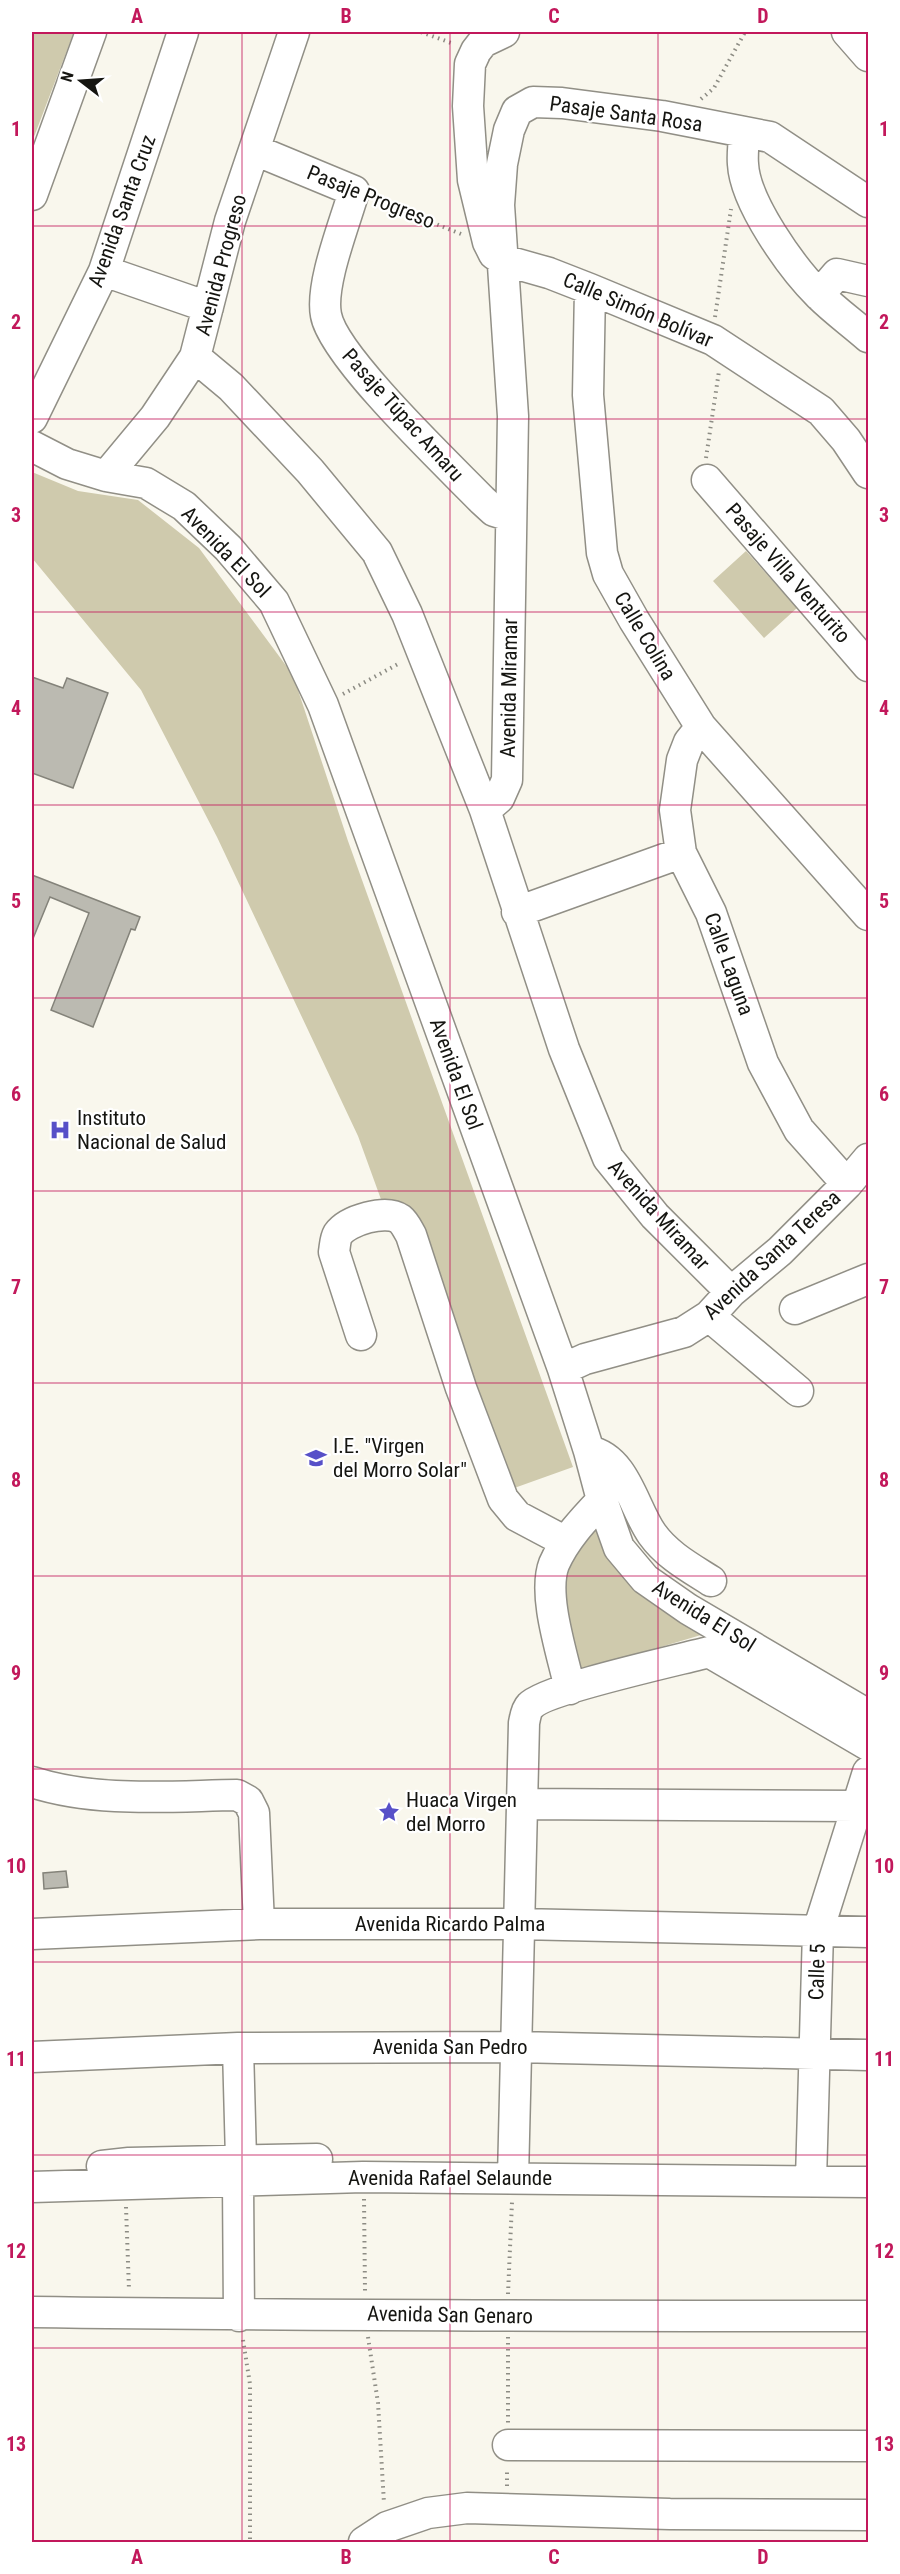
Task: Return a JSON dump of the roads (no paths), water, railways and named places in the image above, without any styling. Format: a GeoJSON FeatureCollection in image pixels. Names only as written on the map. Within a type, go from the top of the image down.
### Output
{"type":"FeatureCollection","features":[{"type":"Feature","properties":{"kind":"street"},"geometry":{"type":"LineString","coordinates":[[34,181],[91,32]]}},
{"type":"Feature","properties":{"kind":"street","name":"Avenida Santa Cruz"},"geometry":{"type":"LineString","coordinates":[[32,418],[104,271],[183,32]]}},
{"type":"Feature","properties":{"kind":"street","name":"Avenida Progreso"},"geometry":{"type":"LineString","coordinates":[[106,476],[155,417],[195,357],[230,221],[294,32]]}},
{"type":"Feature","properties":{"kind":"street","name":"Avenida Miramar"},"geometry":{"type":"LineString","coordinates":[[504,32],[483,42],[476,51],[470,64],[468,106],[473,180],[496,251],[513,416],[507,780],[499,798],[485,810],[564,1049],[608,1158],[655,1216],[731,1292]]}},
{"type":"Feature","properties":{"kind":"street"},"geometry":{"type":"LineString","coordinates":[[847,32],[868,56]]}},
{"type":"Feature","properties":{"kind":"street","name":"Pasaje Santa Rosa"},"geometry":{"type":"LineString","coordinates":[[496,251],[499,206],[509,130],[518,111],[533,102],[562,103],[662,116],[770,137],[868,202]]}},
{"type":"Feature","properties":{"kind":"street"},"geometry":{"type":"LineString","coordinates":[[744,132],[743,166],[748,188],[766,225],[784,253],[819,295],[868,337]]}},
{"type":"Feature","properties":{"kind":"street","name":"Pasaje Progreso"},"geometry":{"type":"LineString","coordinates":[[255,150],[354,191]]}},
{"type":"Feature","properties":{"kind":"street","name":"Pasaje Túpac Amaru"},"geometry":{"type":"LineString","coordinates":[[354,191],[326,291],[326,316],[336,340],[360,371],[482,500],[494,511],[510,516]]}},
{"type":"Feature","properties":{"kind":"street","name":"Calle Simón Bolívar"},"geometry":{"type":"LineString","coordinates":[[496,251],[713,340],[821,411],[846,440],[868,473]]}},
{"type":"Feature","properties":{"kind":"street"},"geometry":{"type":"LineString","coordinates":[[104,271],[208,307]]}},
{"type":"Feature","properties":{"kind":"street"},"geometry":{"type":"LineString","coordinates":[[819,295],[837,274],[868,281]]}},
{"type":"Feature","properties":{"kind":"street","name":"Calle Colina"},"geometry":{"type":"LineString","coordinates":[[590,289],[588,395],[602,553],[608,573],[629,613],[701,727],[868,915]]}},
{"type":"Feature","properties":{"kind":"street"},"geometry":{"type":"LineString","coordinates":[[195,357],[231,387],[310,471],[377,552],[422,651],[485,810]]}},
{"type":"Feature","properties":{"kind":"street","name":"Avenida El Sol"},"geometry":{"type":"LineString","coordinates":[[32,446],[67,464],[106,476],[146,483],[184,506],[228,548],[274,602],[323,705],[563,1369],[602,1500],[619,1548],[645,1579],[698,1615],[868,1715]]}},
{"type":"Feature","properties":{"kind":"street","name":"Pasaje Villa Venturito"},"geometry":{"type":"LineString","coordinates":[[707,480],[868,666]]}},
{"type":"Feature","properties":{"kind":"street","name":"Calle Laguna"},"geometry":{"type":"LineString","coordinates":[[701,727],[689,741],[681,770],[675,810],[681,853],[711,913],[763,1063],[799,1130],[848,1184]]}},
{"type":"Feature","properties":{"kind":"street"},"geometry":{"type":"LineString","coordinates":[[517,912],[681,853]]}},
{"type":"Feature","properties":{"kind":"street","name":"Avenida Santa Teresa"},"geometry":{"type":"LineString","coordinates":[[563,1369],[585,1359],[684,1332],[709,1316],[731,1292],[780,1251],[848,1184],[868,1159]]}},
{"type":"Feature","properties":{"kind":"street"},"geometry":{"type":"LineString","coordinates":[[361,1335],[334,1252],[336,1239],[340,1231],[374,1214],[394,1217],[403,1222],[411,1236],[461,1388],[503,1499],[517,1516],[566,1542]]}},
{"type":"Feature","properties":{"kind":"street"},"geometry":{"type":"LineString","coordinates":[[795,1309],[868,1280]]}},
{"type":"Feature","properties":{"kind":"street"},"geometry":{"type":"LineString","coordinates":[[709,1316],[798,1391]]}},
{"type":"Feature","properties":{"kind":"street"},"geometry":{"type":"LineString","coordinates":[[589,1451],[609,1460],[629,1488],[652,1533],[670,1554],[711,1581]]}},
{"type":"Feature","properties":{"kind":"street"},"geometry":{"type":"LineString","coordinates":[[570,1689],[551,1598],[553,1567],[566,1542],[602,1500]]}},
{"type":"Feature","properties":{"kind":"street"},"geometry":{"type":"LineString","coordinates":[[506,2178],[516,2047],[524,1723],[528,1707],[540,1698],[709,1652],[868,1745]]}},
{"type":"Feature","properties":{"kind":"street","name":"Calle 5"},"geometry":{"type":"LineString","coordinates":[[811,2180],[818,1931],[868,1772]]}},
{"type":"Feature","properties":{"kind":"street"},"geometry":{"type":"LineString","coordinates":[[32,1782],[59,1791],[99,1795],[237,1795],[248,1801],[254,1813],[259,1924]]}},
{"type":"Feature","properties":{"kind":"street"},"geometry":{"type":"LineString","coordinates":[[523,1804],[857,1806]]}},
{"type":"Feature","properties":{"kind":"street","name":"Avenida Ricardo Palma"},"geometry":{"type":"LineString","coordinates":[[32,1934],[259,1924],[519,1924],[868,1932]]}},
{"type":"Feature","properties":{"kind":"street","name":"Avenida San Pedro"},"geometry":{"type":"LineString","coordinates":[[32,2057],[238,2048],[516,2047],[868,2055]]}},
{"type":"Feature","properties":{"kind":"street"},"geometry":{"type":"LineString","coordinates":[[238,2048],[239,2316]]}},
{"type":"Feature","properties":{"kind":"street"},"geometry":{"type":"LineString","coordinates":[[102,2166],[239,2171],[476,2161],[491,2167],[506,2178]]}},
{"type":"Feature","properties":{"kind":"street","name":"Avenida Rafael Selaunde"},"geometry":{"type":"LineString","coordinates":[[32,2187],[126,2186],[239,2171],[363,2177],[868,2182]]}},
{"type":"Feature","properties":{"kind":"street","name":"Avenida San Genaro"},"geometry":{"type":"LineString","coordinates":[[32,2312],[239,2316],[365,2314],[868,2316]]}},
{"type":"Feature","properties":{"kind":"street"},"geometry":{"type":"LineString","coordinates":[[508,2445],[868,2446]]}},
{"type":"Feature","properties":{"kind":"street"},"geometry":{"type":"LineString","coordinates":[[375,2535],[428,2513],[506,2507],[670,2514],[868,2515]]}},
{"type":"Feature","properties":{"kind":"place","name":"Instituto Nacional de Salud"},"geometry":{"type":"Point","coordinates":[60,1130]}},
{"type":"Feature","properties":{"kind":"place","name":"I.E. \"Virgen del Morro Solar\""},"geometry":{"type":"Point","coordinates":[316,1458]}},
{"type":"Feature","properties":{"kind":"place","name":"Huaca Virgen del Morro"},"geometry":{"type":"Point","coordinates":[389,1812]}}]}
